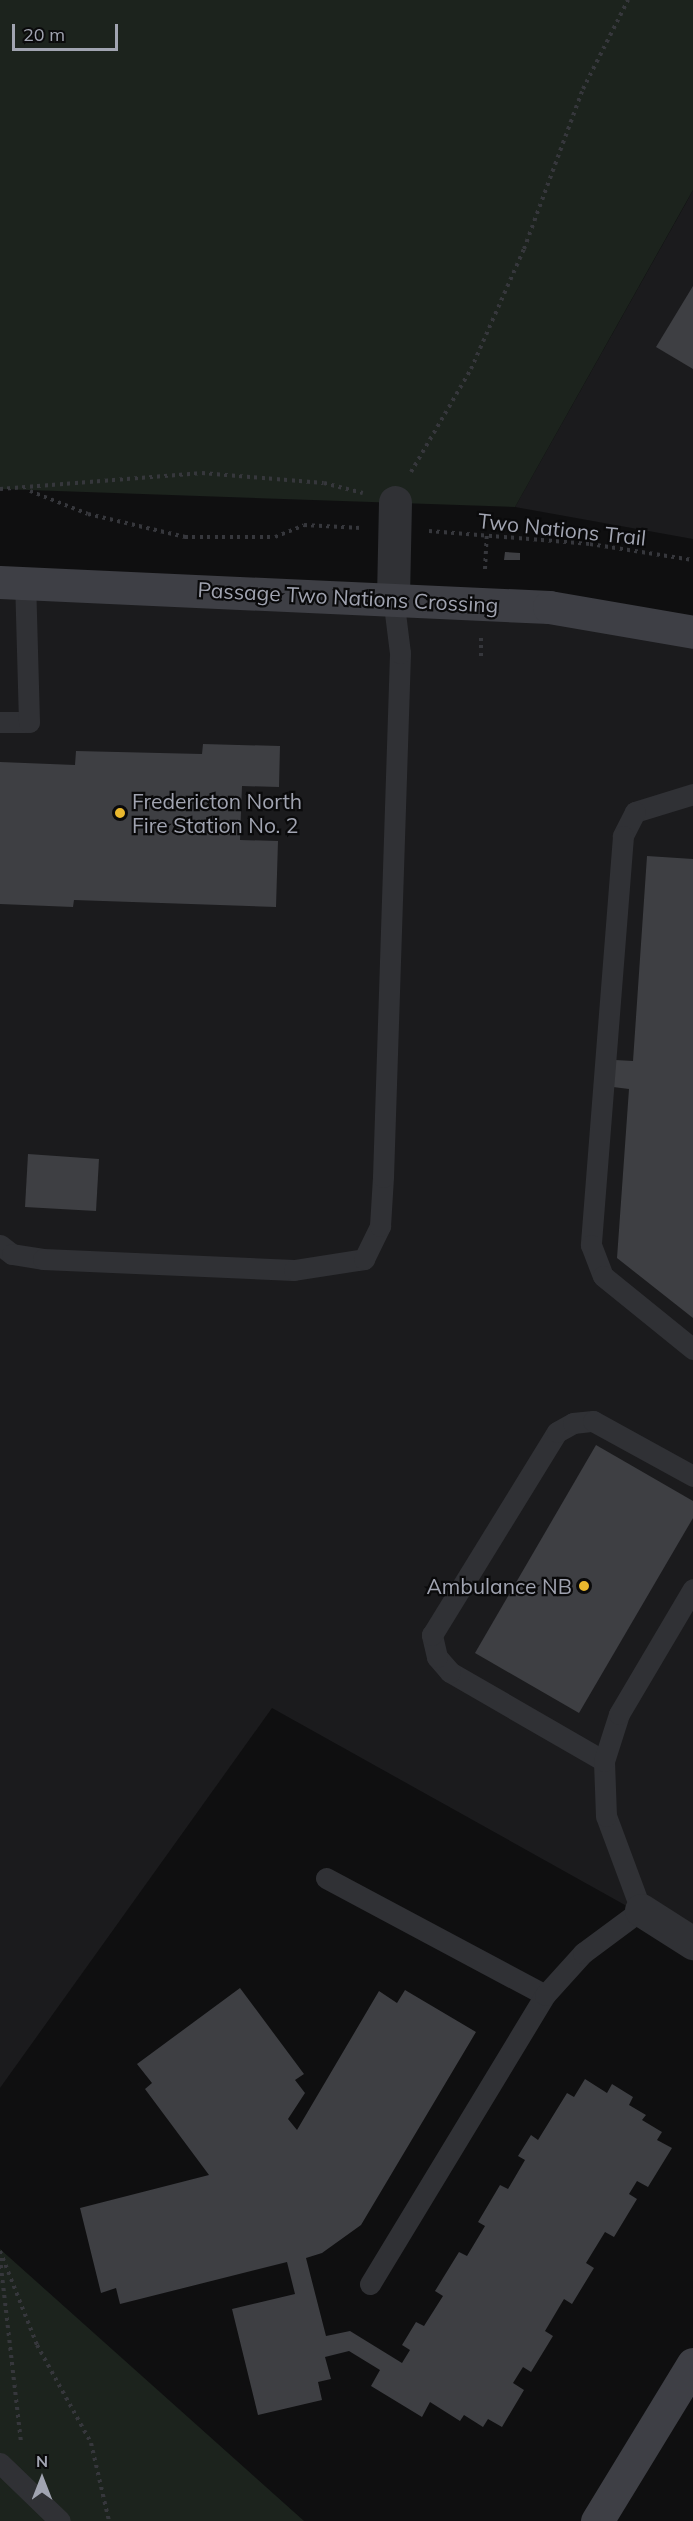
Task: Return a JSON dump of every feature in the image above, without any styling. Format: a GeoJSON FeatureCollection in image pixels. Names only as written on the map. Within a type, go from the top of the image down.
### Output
{"type":"FeatureCollection","features":[{"type":"Feature","properties":{"kind":"main road","name":"Passage Two Nations Crossing"},"geometry":{"type":"LineString","coordinates":[[12,583],[393,597],[549,606],[693,632]]}},
{"type":"Feature","properties":{"kind":"main road"},"geometry":{"type":"LineString","coordinates":[[597,2521],[693,2364]]}},
{"type":"Feature","properties":{"kind":"street"},"geometry":{"type":"LineString","coordinates":[[393,597],[395,502]]}},
{"type":"Feature","properties":{"kind":"street"},"geometry":{"type":"LineString","coordinates":[[641,1910],[693,1942]]}},
{"type":"Feature","properties":{"kind":"lane"},"geometry":{"type":"LineString","coordinates":[[0,722],[29,722],[12,583]]}},
{"type":"Feature","properties":{"kind":"lane"},"geometry":{"type":"LineString","coordinates":[[0,1245],[12,1254],[43,1259],[282,1269],[335,1267],[364,1259],[380,1226],[383,1177],[400,653],[393,597]]}},
{"type":"Feature","properties":{"kind":"lane"},"geometry":{"type":"LineString","coordinates":[[693,794],[635,812],[623,836],[591,1245],[603,1276],[693,1349]]}},
{"type":"Feature","properties":{"kind":"lane"},"geometry":{"type":"LineString","coordinates":[[604,1761],[450,1672],[437,1657],[432,1635],[557,1432],[573,1423],[593,1421],[693,1476]]}},
{"type":"Feature","properties":{"kind":"lane"},"geometry":{"type":"LineString","coordinates":[[370,2284],[545,1995],[583,1953],[641,1910],[606,1816],[604,1761],[619,1714],[693,1589]]}},
{"type":"Feature","properties":{"kind":"lane"},"geometry":{"type":"LineString","coordinates":[[326,1878],[545,1995]]}},
{"type":"Feature","properties":{"kind":"lane"},"geometry":{"type":"LineString","coordinates":[[0,2463],[60,2521]]}},
{"type":"Feature","properties":{"kind":"path"},"geometry":{"type":"LineString","coordinates":[[0,489],[27,490],[202,473],[324,483],[395,502],[471,369],[524,249],[583,89],[628,0]]}},
{"type":"Feature","properties":{"kind":"path"},"geometry":{"type":"LineString","coordinates":[[27,490],[88,514],[184,537],[275,537],[304,525],[372,529]]}},
{"type":"Feature","properties":{"kind":"path","name":"Two Nations Trail"},"geometry":{"type":"LineString","coordinates":[[428,531],[590,544],[693,560]]}},
{"type":"Feature","properties":{"kind":"path"},"geometry":{"type":"LineString","coordinates":[[0,2251],[37,2345],[91,2443],[109,2521]]}},
{"type":"Feature","properties":{"kind":"path"},"geometry":{"type":"LineString","coordinates":[[0,2258],[27,2489]]}},
{"type":"Feature","properties":{"kind":"shaded area"},"geometry":{"type":"Polygon","coordinates":[[[0,0],[693,0],[693,190],[515,507],[0,489],[0,0]]]}},
{"type":"Feature","properties":{"kind":"shaded area"},"geometry":{"type":"Polygon","coordinates":[[[693,190],[693,539],[515,507],[686,203],[693,190]]]}},
{"type":"Feature","properties":{"kind":"shaded area"},"geometry":{"type":"Polygon","coordinates":[[[0,582],[693,632],[693,1943],[272,1708],[0,2088],[0,582]]]}},
{"type":"Feature","properties":{"kind":"shaded area"},"geometry":{"type":"Polygon","coordinates":[[[0,2249],[304,2521],[0,2521],[0,2249]]]}},
{"type":"Feature","properties":{"kind":"building"},"geometry":{"type":"Polygon","coordinates":[[[693,286],[693,369],[656,347],[693,286]]]}},
{"type":"Feature","properties":{"kind":"building"},"geometry":{"type":"Polygon","coordinates":[[[505,552],[520,553],[520,560],[504,560],[505,552]]]}},
{"type":"Feature","properties":{"kind":"building","name":"Fredericton North Fire Station No. 2"},"geometry":{"type":"Polygon","coordinates":[[[203,744],[280,746],[279,787],[242,786],[240,840],[278,841],[276,907],[74,900],[73,907],[0,904],[0,762],[75,765],[76,751],[202,754],[203,744]]]}},
{"type":"Feature","properties":{"kind":"building"},"geometry":{"type":"Polygon","coordinates":[[[647,856],[693,859],[693,1318],[617,1258],[629,1089],[613,1087],[615,1060],[633,1061],[647,856]]]}},
{"type":"Feature","properties":{"kind":"building"},"geometry":{"type":"Polygon","coordinates":[[[28,1154],[99,1159],[96,1211],[25,1207],[28,1154]]]}},
{"type":"Feature","properties":{"kind":"building","name":"Ambulance NB"},"geometry":{"type":"Polygon","coordinates":[[[596,1445],[693,1501],[693,1518],[579,1713],[475,1653],[596,1445]]]}},
{"type":"Feature","properties":{"kind":"building"},"geometry":{"type":"Polygon","coordinates":[[[240,1988],[304,2074],[295,2080],[305,2093],[288,2119],[297,2130],[379,1991],[397,2003],[405,1990],[476,2032],[361,2225],[322,2253],[306,2258],[326,2336],[350,2331],[402,2363],[410,2350],[402,2345],[416,2322],[424,2326],[443,2296],[435,2291],[459,2252],[467,2256],[485,2226],[478,2222],[500,2185],[508,2189],[525,2160],[518,2156],[531,2135],[538,2140],[567,2093],[574,2097],[585,2079],[607,2093],[612,2084],[633,2097],[629,2105],[646,2115],[642,2120],[662,2132],[657,2140],[672,2148],[648,2187],[637,2181],[629,2194],[637,2199],[614,2237],[605,2232],[586,2263],[594,2268],[572,2304],[564,2299],[545,2331],[553,2336],[531,2372],[523,2367],[513,2383],[524,2390],[502,2427],[488,2419],[483,2427],[464,2415],[460,2421],[430,2402],[422,2417],[371,2386],[380,2370],[349,2351],[325,2357],[331,2379],[318,2382],[322,2400],[258,2415],[232,2309],[295,2294],[287,2262],[120,2304],[116,2288],[101,2293],[80,2208],[209,2175],[145,2089],[152,2083],[137,2064],[240,1988]]]}},
{"type":"Feature","properties":{"kind":"place","name":"Fredericton North Fire Station No. 2"},"geometry":{"type":"Point","coordinates":[120,813]}},
{"type":"Feature","properties":{"kind":"place","name":"Ambulance NB"},"geometry":{"type":"Point","coordinates":[584,1586]}}]}
